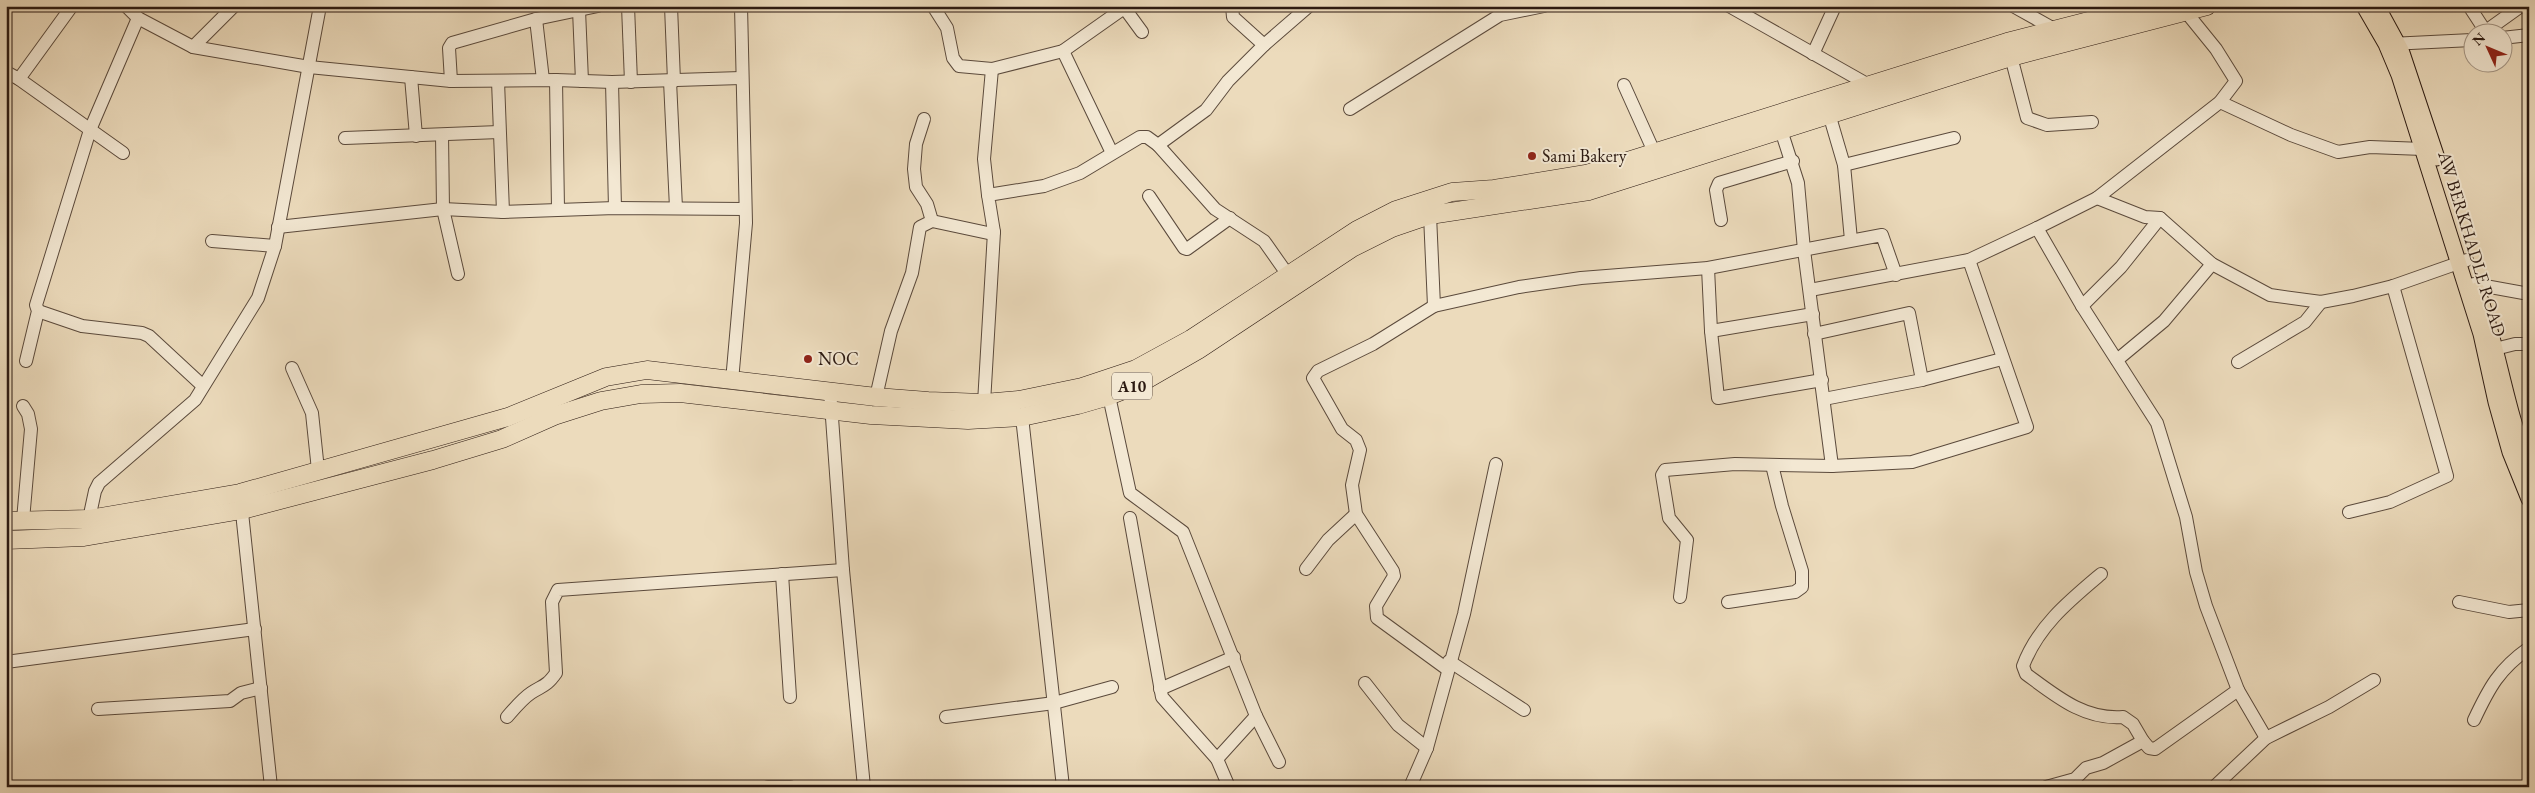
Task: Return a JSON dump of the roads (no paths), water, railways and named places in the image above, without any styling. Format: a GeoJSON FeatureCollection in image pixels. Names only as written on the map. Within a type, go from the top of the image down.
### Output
{"type":"FeatureCollection","features":[{"type":"Feature","properties":{"kind":"highway","name":"A10"},"geometry":{"type":"LineString","coordinates":[[6,540],[84,537],[433,460],[502,439],[554,416],[601,401],[641,394],[680,393],[871,415],[968,420],[1022,417],[1109,396],[1138,384],[1288,275],[1357,230],[1396,210],[1452,192],[1494,189],[1586,174],[1827,106],[2009,50],[2102,12],[2147,6]]}},
{"type":"Feature","properties":{"kind":"highway","name":"A10"},"geometry":{"type":"LineString","coordinates":[[15,521],[89,519],[241,502],[318,470],[508,417],[606,377],[647,370],[732,381],[830,390],[876,397],[984,402],[1052,394],[1110,379],[1195,344],[1352,248],[1392,228],[1430,215],[1589,191],[1781,130],[1867,84],[2185,9],[2208,6]]}},
{"type":"Feature","properties":{"kind":"main road","name":"AW BERKHADLE ROAD"},"geometry":{"type":"LineString","coordinates":[[2364,6],[2392,44],[2399,75],[2470,285],[2496,402],[2508,444],[2529,499]]}},
{"type":"Feature","properties":{"kind":"main road","name":"AW BERKHADLE ROAD"},"geometry":{"type":"LineString","coordinates":[[2377,6],[2424,114],[2462,261]]}},
{"type":"Feature","properties":{"kind":"main road","name":"AW BERKHADLE ROAD"},"geometry":{"type":"LineString","coordinates":[[2470,285],[2488,320],[2516,429],[2529,466]]}},
{"type":"Feature","properties":{"kind":"street"},"geometry":{"type":"LineString","coordinates":[[19,79],[72,6]]}},
{"type":"Feature","properties":{"kind":"street"},"geometry":{"type":"LineString","coordinates":[[193,47],[234,6]]}},
{"type":"Feature","properties":{"kind":"street"},"geometry":{"type":"LineString","coordinates":[[89,519],[95,491],[99,483],[195,400],[258,298],[275,246],[320,6]]}},
{"type":"Feature","properties":{"kind":"street"},"geometry":{"type":"LineString","coordinates":[[451,81],[448,48],[452,43],[536,19],[598,6]]}},
{"type":"Feature","properties":{"kind":"street"},"geometry":{"type":"LineString","coordinates":[[628,6],[631,82]]}},
{"type":"Feature","properties":{"kind":"street"},"geometry":{"type":"LineString","coordinates":[[670,6],[676,208]]}},
{"type":"Feature","properties":{"kind":"street"},"geometry":{"type":"LineString","coordinates":[[732,381],[744,247],[745,209],[741,6]]}},
{"type":"Feature","properties":{"kind":"street"},"geometry":{"type":"LineString","coordinates":[[933,6],[947,28],[953,58],[959,66],[992,69],[1063,51],[1123,7],[1142,32]]}},
{"type":"Feature","properties":{"kind":"street"},"geometry":{"type":"LineString","coordinates":[[1232,6],[1233,17],[1264,45]]}},
{"type":"Feature","properties":{"kind":"street"},"geometry":{"type":"LineString","coordinates":[[1158,145],[1206,110],[1228,81],[1264,45],[1309,6]]}},
{"type":"Feature","properties":{"kind":"street"},"geometry":{"type":"LineString","coordinates":[[1350,109],[1500,15],[1544,6]]}},
{"type":"Feature","properties":{"kind":"street"},"geometry":{"type":"LineString","coordinates":[[1729,6],[1867,84]]}},
{"type":"Feature","properties":{"kind":"street"},"geometry":{"type":"LineString","coordinates":[[1813,54],[1835,6]]}},
{"type":"Feature","properties":{"kind":"street"},"geometry":{"type":"LineString","coordinates":[[2013,6],[2056,30]]}},
{"type":"Feature","properties":{"kind":"street"},"geometry":{"type":"LineString","coordinates":[[2469,6],[2479,22]]}},
{"type":"Feature","properties":{"kind":"street"},"geometry":{"type":"LineString","coordinates":[[2499,22],[2521,6]]}},
{"type":"Feature","properties":{"kind":"street"},"geometry":{"type":"LineString","coordinates":[[1810,290],[1969,260],[2097,198],[2220,102],[2236,81],[2216,49],[2185,9]]}},
{"type":"Feature","properties":{"kind":"street"},"geometry":{"type":"LineString","coordinates":[[26,361],[38,311],[36,305],[90,130],[133,10],[193,47],[309,68],[451,81],[550,80],[631,82],[741,78]]}},
{"type":"Feature","properties":{"kind":"street"},"geometry":{"type":"LineString","coordinates":[[579,10],[582,81]]}},
{"type":"Feature","properties":{"kind":"street"},"geometry":{"type":"LineString","coordinates":[[536,19],[550,80],[558,209]]}},
{"type":"Feature","properties":{"kind":"street"},"geometry":{"type":"LineString","coordinates":[[2512,37],[2529,35]]}},
{"type":"Feature","properties":{"kind":"street"},"geometry":{"type":"LineString","coordinates":[[2392,44],[2462,40]]}},
{"type":"Feature","properties":{"kind":"street"},"geometry":{"type":"LineString","coordinates":[[2009,50],[2027,118],[2047,125],[2092,122]]}},
{"type":"Feature","properties":{"kind":"street"},"geometry":{"type":"LineString","coordinates":[[1063,51],[1112,153]]}},
{"type":"Feature","properties":{"kind":"street"},"geometry":{"type":"LineString","coordinates":[[984,402],[994,232],[984,159],[992,69]]}},
{"type":"Feature","properties":{"kind":"street"},"geometry":{"type":"LineString","coordinates":[[6,72],[19,79],[124,153]]}},
{"type":"Feature","properties":{"kind":"street"},"geometry":{"type":"LineString","coordinates":[[411,77],[416,136]]}},
{"type":"Feature","properties":{"kind":"street"},"geometry":{"type":"LineString","coordinates":[[498,81],[503,212]]}},
{"type":"Feature","properties":{"kind":"street"},"geometry":{"type":"LineString","coordinates":[[612,82],[615,208]]}},
{"type":"Feature","properties":{"kind":"street"},"geometry":{"type":"LineString","coordinates":[[1624,85],[1655,154]]}},
{"type":"Feature","properties":{"kind":"street"},"geometry":{"type":"LineString","coordinates":[[2220,102],[2291,135],[2338,152],[2370,147],[2423,149]]}},
{"type":"Feature","properties":{"kind":"street"},"geometry":{"type":"LineString","coordinates":[[1827,106],[1844,165],[1851,240]]}},
{"type":"Feature","properties":{"kind":"street"},"geometry":{"type":"LineString","coordinates":[[924,120],[916,144],[914,169],[916,187],[927,204],[932,221]]}},
{"type":"Feature","properties":{"kind":"street"},"geometry":{"type":"LineString","coordinates":[[1781,130],[1793,161],[1798,183],[1814,334],[1822,380],[1832,466]]}},
{"type":"Feature","properties":{"kind":"street"},"geometry":{"type":"LineString","coordinates":[[345,138],[500,132]]}},
{"type":"Feature","properties":{"kind":"street"},"geometry":{"type":"LineString","coordinates":[[442,135],[444,209],[458,274]]}},
{"type":"Feature","properties":{"kind":"street"},"geometry":{"type":"LineString","coordinates":[[988,195],[1044,186],[1080,173],[1140,137],[1146,137],[1158,145],[1202,195],[1230,218],[1264,241],[1288,275]]}},
{"type":"Feature","properties":{"kind":"street"},"geometry":{"type":"LineString","coordinates":[[1844,165],[1954,138]]}},
{"type":"Feature","properties":{"kind":"street"},"geometry":{"type":"LineString","coordinates":[[1721,220],[1716,190],[1719,183],[1793,161]]}},
{"type":"Feature","properties":{"kind":"street"},"geometry":{"type":"LineString","coordinates":[[1149,196],[1184,248],[1187,249],[1230,218]]}},
{"type":"Feature","properties":{"kind":"street"},"geometry":{"type":"LineString","coordinates":[[2097,198],[2146,217],[2160,218],[2212,264],[2270,295],[2321,302],[2393,286],[2462,261]]}},
{"type":"Feature","properties":{"kind":"street"},"geometry":{"type":"LineString","coordinates":[[278,227],[444,209],[503,212],[615,208],[745,209]]}},
{"type":"Feature","properties":{"kind":"street"},"geometry":{"type":"LineString","coordinates":[[1430,215],[1434,306]]}},
{"type":"Feature","properties":{"kind":"street"},"geometry":{"type":"LineString","coordinates":[[2082,306],[2121,267],[2160,218]]}},
{"type":"Feature","properties":{"kind":"street"},"geometry":{"type":"LineString","coordinates":[[876,397],[891,332],[912,273],[920,227],[932,221],[988,234],[994,232]]}},
{"type":"Feature","properties":{"kind":"street"},"geometry":{"type":"LineString","coordinates":[[2037,228],[2082,306],[2156,423],[2186,517],[2196,572],[2206,606],[2238,690],[2266,738]]}},
{"type":"Feature","properties":{"kind":"street"},"geometry":{"type":"LineString","coordinates":[[1524,710],[1448,665],[1377,618],[1376,606],[1394,576],[1393,571],[1356,514],[1352,485],[1360,450],[1356,440],[1342,429],[1314,378],[1318,371],[1373,344],[1434,306],[1528,286],[1581,278],[1708,268],[1882,235],[1896,275]]}},
{"type":"Feature","properties":{"kind":"street"},"geometry":{"type":"LineString","coordinates":[[212,241],[275,246]]}},
{"type":"Feature","properties":{"kind":"street"},"geometry":{"type":"LineString","coordinates":[[1680,598],[1687,540],[1669,518],[1662,475],[1665,470],[1735,464],[1832,466],[1912,462],[2027,427],[1969,260]]}},
{"type":"Feature","properties":{"kind":"street"},"geometry":{"type":"LineString","coordinates":[[2117,360],[2164,321],[2212,264]]}},
{"type":"Feature","properties":{"kind":"street"},"geometry":{"type":"LineString","coordinates":[[1708,268],[1710,331],[1718,398],[1822,380]]}},
{"type":"Feature","properties":{"kind":"street"},"geometry":{"type":"LineString","coordinates":[[2470,285],[2529,294]]}},
{"type":"Feature","properties":{"kind":"street"},"geometry":{"type":"LineString","coordinates":[[2349,512],[2390,502],[2446,476],[2393,286]]}},
{"type":"Feature","properties":{"kind":"street"},"geometry":{"type":"LineString","coordinates":[[2238,362],[2305,322],[2321,302]]}},
{"type":"Feature","properties":{"kind":"street"},"geometry":{"type":"LineString","coordinates":[[38,311],[82,326],[142,333],[149,336],[203,386]]}},
{"type":"Feature","properties":{"kind":"street"},"geometry":{"type":"LineString","coordinates":[[1814,334],[1909,313],[1922,380]]}},
{"type":"Feature","properties":{"kind":"street"},"geometry":{"type":"LineString","coordinates":[[1710,331],[1813,314]]}},
{"type":"Feature","properties":{"kind":"street"},"geometry":{"type":"LineString","coordinates":[[2495,349],[2515,344],[2529,344]]}},
{"type":"Feature","properties":{"kind":"street"},"geometry":{"type":"LineString","coordinates":[[1824,399],[1922,380],[2002,359]]}},
{"type":"Feature","properties":{"kind":"street"},"geometry":{"type":"LineString","coordinates":[[292,368],[312,413],[318,470]]}},
{"type":"Feature","properties":{"kind":"street"},"geometry":{"type":"LineString","coordinates":[[830,390],[843,570],[864,787]]}},
{"type":"Feature","properties":{"kind":"street"},"geometry":{"type":"LineString","coordinates":[[1109,396],[1130,493],[1183,532],[1256,716],[1279,762]]}},
{"type":"Feature","properties":{"kind":"street"},"geometry":{"type":"LineString","coordinates":[[15,521],[31,429],[28,414],[23,406]]}},
{"type":"Feature","properties":{"kind":"street"},"geometry":{"type":"LineString","coordinates":[[1022,417],[1063,787]]}},
{"type":"Feature","properties":{"kind":"street"},"geometry":{"type":"LineString","coordinates":[[429,440],[433,460]]}},
{"type":"Feature","properties":{"kind":"street"},"geometry":{"type":"LineString","coordinates":[[1410,787],[1427,748],[1448,665],[1464,614],[1496,464]]}},
{"type":"Feature","properties":{"kind":"street"},"geometry":{"type":"LineString","coordinates":[[1728,602],[1795,592],[1802,586],[1802,571],[1772,465]]}},
{"type":"Feature","properties":{"kind":"street"},"geometry":{"type":"LineString","coordinates":[[241,502],[272,787]]}},
{"type":"Feature","properties":{"kind":"street"},"geometry":{"type":"LineString","coordinates":[[1306,569],[1328,540],[1356,514]]}},
{"type":"Feature","properties":{"kind":"street"},"geometry":{"type":"LineString","coordinates":[[1130,518],[1160,689],[1166,703],[1217,759],[1229,787]]}},
{"type":"Feature","properties":{"kind":"street"},"geometry":{"type":"LineString","coordinates":[[507,717],[531,692],[550,682],[556,673],[552,602],[558,590],[843,570]]}},
{"type":"Feature","properties":{"kind":"street"},"geometry":{"type":"LineString","coordinates":[[782,574],[790,698]]}},
{"type":"Feature","properties":{"kind":"street"},"geometry":{"type":"LineString","coordinates":[[2101,574],[2066,603],[2030,646],[2023,666],[2026,674],[2072,707],[2108,718],[2123,717],[2133,724],[2142,741],[2149,748],[2155,749],[2238,690]]}},
{"type":"Feature","properties":{"kind":"street"},"geometry":{"type":"LineString","coordinates":[[2459,602],[2509,612],[2529,610]]}},
{"type":"Feature","properties":{"kind":"street"},"geometry":{"type":"LineString","coordinates":[[6,662],[255,629]]}},
{"type":"Feature","properties":{"kind":"street"},"geometry":{"type":"LineString","coordinates":[[2474,720],[2498,675],[2529,648]]}},
{"type":"Feature","properties":{"kind":"street"},"geometry":{"type":"LineString","coordinates":[[1160,689],[1234,657]]}},
{"type":"Feature","properties":{"kind":"street"},"geometry":{"type":"LineString","coordinates":[[2214,787],[2266,738],[2329,707],[2374,680]]}},
{"type":"Feature","properties":{"kind":"street"},"geometry":{"type":"LineString","coordinates":[[1365,684],[1398,725],[1427,748]]}},
{"type":"Feature","properties":{"kind":"street"},"geometry":{"type":"LineString","coordinates":[[946,717],[1054,703],[1112,687]]}},
{"type":"Feature","properties":{"kind":"street"},"geometry":{"type":"LineString","coordinates":[[98,709],[230,701],[241,694],[261,688]]}},
{"type":"Feature","properties":{"kind":"street"},"geometry":{"type":"LineString","coordinates":[[1217,759],[1256,716]]}},
{"type":"Feature","properties":{"kind":"street"},"geometry":{"type":"LineString","coordinates":[[2046,787],[2075,779],[2086,768],[2103,763],[2142,741]]}},
{"type":"Feature","properties":{"kind":"street"},"geometry":{"type":"LineString","coordinates":[[768,787],[790,787]]}},
{"type":"Feature","properties":{"kind":"place","name":"Sami Bakery"},"geometry":{"type":"Point","coordinates":[1532,156]}},
{"type":"Feature","properties":{"kind":"place","name":"NOC"},"geometry":{"type":"Point","coordinates":[808,359]}}]}
